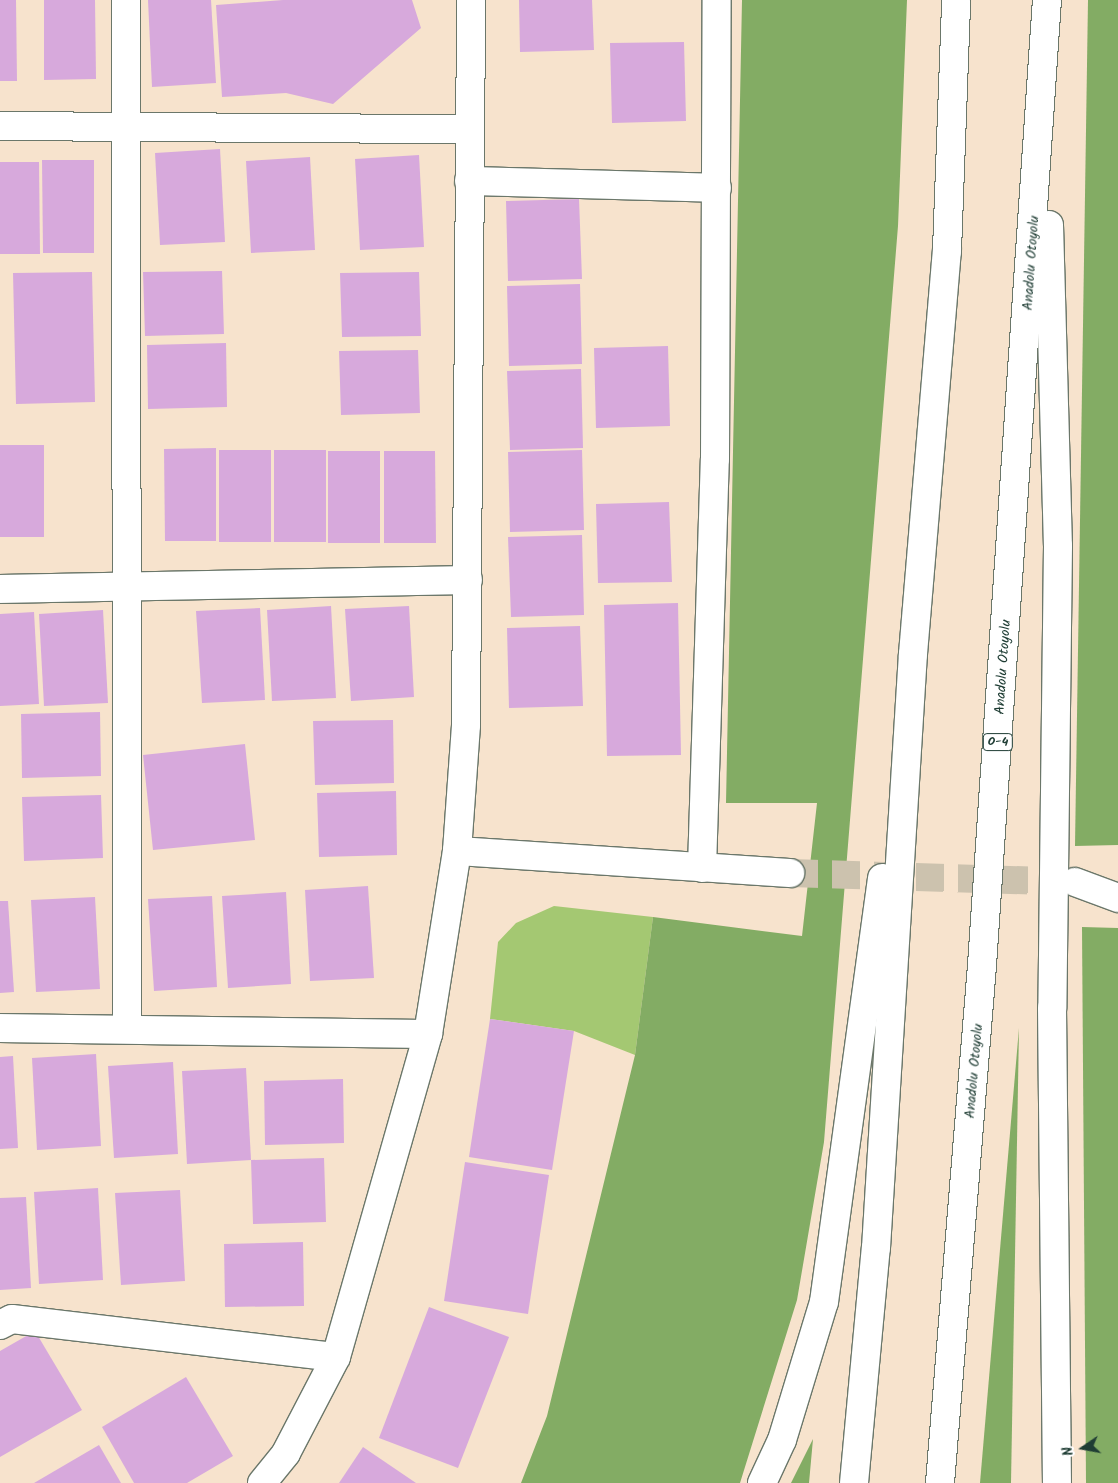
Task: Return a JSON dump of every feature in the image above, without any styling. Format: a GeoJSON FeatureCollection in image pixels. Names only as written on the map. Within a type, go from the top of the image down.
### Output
{"type":"FeatureCollection","features":[{"type":"Feature","properties":{"kind":"main road"},"geometry":{"type":"LineString","coordinates":[[126,0],[125,587],[127,1028]]}},
{"type":"Feature","properties":{"kind":"main road"},"geometry":{"type":"LineString","coordinates":[[262,1483],[286,1454],[336,1357],[428,1034],[457,851],[466,725],[471,0]]}},
{"type":"Feature","properties":{"kind":"main road"},"geometry":{"type":"LineString","coordinates":[[702,868],[715,459],[717,0]]}},
{"type":"Feature","properties":{"kind":"main road"},"geometry":{"type":"LineString","coordinates":[[854,1483],[876,1248],[913,654],[946,251],[956,0]]}},
{"type":"Feature","properties":{"kind":"main road","name":"Anadolu Otoyolu"},"geometry":{"type":"LineString","coordinates":[[940,1483],[983,956],[1045,58],[1047,0]]}},
{"type":"Feature","properties":{"kind":"main road"},"geometry":{"type":"LineString","coordinates":[[1045,58],[1058,546],[1052,1008],[1056,1483]]}},
{"type":"Feature","properties":{"kind":"main road"},"geometry":{"type":"LineString","coordinates":[[0,126],[469,129]]}},
{"type":"Feature","properties":{"kind":"main road"},"geometry":{"type":"LineString","coordinates":[[469,181],[717,188]]}},
{"type":"Feature","properties":{"kind":"main road"},"geometry":{"type":"LineString","coordinates":[[0,589],[468,580]]}},
{"type":"Feature","properties":{"kind":"main road"},"geometry":{"type":"LineString","coordinates":[[762,1483],[782,1440],[824,1302],[913,654]]}},
{"type":"Feature","properties":{"kind":"main road"},"geometry":{"type":"LineString","coordinates":[[457,851],[790,873]]}},
{"type":"Feature","properties":{"kind":"main road"},"geometry":{"type":"LineString","coordinates":[[1118,882],[1075,882],[1118,898]]}},
{"type":"Feature","properties":{"kind":"main road"},"geometry":{"type":"LineString","coordinates":[[0,1028],[127,1028],[428,1034]]}},
{"type":"Feature","properties":{"kind":"main road"},"geometry":{"type":"LineString","coordinates":[[0,1325],[12,1319],[336,1357]]}},
{"type":"Feature","properties":{"kind":"green space"},"geometry":{"type":"Polygon","coordinates":[[[742,0],[907,0],[898,226],[824,1142],[797,1300],[740,1483],[521,1483],[547,1416],[635,1055],[653,917],[802,936],[817,803],[726,803],[742,0]]]}},
{"type":"Feature","properties":{"kind":"green space"},"geometry":{"type":"Polygon","coordinates":[[[1088,0],[1118,0],[1118,845],[1075,846],[1088,0]]]}},
{"type":"Feature","properties":{"kind":"green space"},"geometry":{"type":"Polygon","coordinates":[[[554,906],[653,917],[635,1055],[574,1031],[490,1019],[498,942],[516,923],[554,906]]]}},
{"type":"Feature","properties":{"kind":"green space"},"geometry":{"type":"Polygon","coordinates":[[[1082,927],[1118,928],[1118,1483],[1086,1483],[1082,927]]]}},
{"type":"Feature","properties":{"kind":"green space"},"geometry":{"type":"Polygon","coordinates":[[[1019,1028],[1011,1483],[980,1483],[1019,1028]]]}},
{"type":"Feature","properties":{"kind":"green space"},"geometry":{"type":"Polygon","coordinates":[[[813,1439],[809,1483],[791,1483],[813,1439]]]}},
{"type":"Feature","properties":{"kind":"building"},"geometry":{"type":"Polygon","coordinates":[[[0,0],[16,0],[17,81],[0,81],[0,0]]]}},
{"type":"Feature","properties":{"kind":"building"},"geometry":{"type":"Polygon","coordinates":[[[44,0],[95,0],[96,79],[44,80],[44,0]]]}},
{"type":"Feature","properties":{"kind":"building"},"geometry":{"type":"Polygon","coordinates":[[[148,0],[211,0],[216,83],[152,87],[148,0]]]}},
{"type":"Feature","properties":{"kind":"building"},"geometry":{"type":"Polygon","coordinates":[[[283,0],[412,0],[421,28],[333,104],[286,93],[222,97],[216,5],[283,0]]]}},
{"type":"Feature","properties":{"kind":"building"},"geometry":{"type":"Polygon","coordinates":[[[519,0],[592,0],[594,50],[520,52],[519,0]]]}},
{"type":"Feature","properties":{"kind":"building"},"geometry":{"type":"Polygon","coordinates":[[[684,42],[686,121],[612,123],[610,43],[684,42]]]}},
{"type":"Feature","properties":{"kind":"building"},"geometry":{"type":"Polygon","coordinates":[[[220,149],[225,242],[160,245],[155,153],[220,149]]]}},
{"type":"Feature","properties":{"kind":"building"},"geometry":{"type":"Polygon","coordinates":[[[419,155],[424,247],[360,250],[355,159],[419,155]]]}},
{"type":"Feature","properties":{"kind":"building"},"geometry":{"type":"Polygon","coordinates":[[[310,157],[315,250],[251,253],[246,161],[310,157]]]}},
{"type":"Feature","properties":{"kind":"building"},"geometry":{"type":"Polygon","coordinates":[[[42,160],[94,160],[94,253],[43,253],[42,160]]]}},
{"type":"Feature","properties":{"kind":"building"},"geometry":{"type":"Polygon","coordinates":[[[0,162],[39,162],[40,254],[0,254],[0,162]]]}},
{"type":"Feature","properties":{"kind":"building"},"geometry":{"type":"Polygon","coordinates":[[[579,199],[582,279],[508,281],[506,201],[579,199]]]}},
{"type":"Feature","properties":{"kind":"building"},"geometry":{"type":"Polygon","coordinates":[[[222,271],[224,334],[145,336],[143,272],[222,271]]]}},
{"type":"Feature","properties":{"kind":"building"},"geometry":{"type":"Polygon","coordinates":[[[92,272],[95,402],[16,404],[13,273],[92,272]]]}},
{"type":"Feature","properties":{"kind":"building"},"geometry":{"type":"Polygon","coordinates":[[[419,272],[421,336],[342,337],[340,273],[419,272]]]}},
{"type":"Feature","properties":{"kind":"building"},"geometry":{"type":"Polygon","coordinates":[[[580,284],[582,364],[509,366],[507,286],[580,284]]]}},
{"type":"Feature","properties":{"kind":"building"},"geometry":{"type":"Polygon","coordinates":[[[226,343],[227,407],[148,409],[147,345],[226,343]]]}},
{"type":"Feature","properties":{"kind":"building"},"geometry":{"type":"Polygon","coordinates":[[[668,346],[670,426],[596,428],[594,348],[668,346]]]}},
{"type":"Feature","properties":{"kind":"building"},"geometry":{"type":"Polygon","coordinates":[[[418,350],[420,413],[341,415],[339,351],[418,350]]]}},
{"type":"Feature","properties":{"kind":"building"},"geometry":{"type":"Polygon","coordinates":[[[581,369],[583,448],[510,450],[507,371],[581,369]]]}},
{"type":"Feature","properties":{"kind":"building"},"geometry":{"type":"Polygon","coordinates":[[[0,445],[44,445],[44,537],[0,537],[0,445]]]}},
{"type":"Feature","properties":{"kind":"building"},"geometry":{"type":"Polygon","coordinates":[[[216,448],[216,541],[165,541],[164,449],[216,448]]]}},
{"type":"Feature","properties":{"kind":"building"},"geometry":{"type":"Polygon","coordinates":[[[219,450],[271,450],[271,542],[219,542],[219,450]]]}},
{"type":"Feature","properties":{"kind":"building"},"geometry":{"type":"Polygon","coordinates":[[[274,450],[326,450],[326,542],[274,542],[274,450]]]}},
{"type":"Feature","properties":{"kind":"building"},"geometry":{"type":"Polygon","coordinates":[[[582,450],[584,530],[510,532],[508,452],[582,450]]]}},
{"type":"Feature","properties":{"kind":"building"},"geometry":{"type":"Polygon","coordinates":[[[328,451],[380,451],[380,543],[328,543],[328,451]]]}},
{"type":"Feature","properties":{"kind":"building"},"geometry":{"type":"Polygon","coordinates":[[[384,451],[435,451],[436,543],[384,543],[384,451]]]}},
{"type":"Feature","properties":{"kind":"building"},"geometry":{"type":"Polygon","coordinates":[[[669,502],[672,582],[598,583],[596,504],[669,502]]]}},
{"type":"Feature","properties":{"kind":"building"},"geometry":{"type":"Polygon","coordinates":[[[582,535],[584,615],[511,617],[508,537],[582,535]]]}},
{"type":"Feature","properties":{"kind":"building"},"geometry":{"type":"Polygon","coordinates":[[[678,603],[681,755],[607,756],[604,605],[678,603]]]}},
{"type":"Feature","properties":{"kind":"building"},"geometry":{"type":"Polygon","coordinates":[[[331,606],[336,698],[272,701],[267,610],[331,606]]]}},
{"type":"Feature","properties":{"kind":"building"},"geometry":{"type":"Polygon","coordinates":[[[409,606],[414,697],[351,701],[345,609],[409,606]]]}},
{"type":"Feature","properties":{"kind":"building"},"geometry":{"type":"Polygon","coordinates":[[[260,608],[265,700],[202,703],[196,611],[260,608]]]}},
{"type":"Feature","properties":{"kind":"building"},"geometry":{"type":"Polygon","coordinates":[[[103,610],[108,703],[44,706],[39,614],[103,610]]]}},
{"type":"Feature","properties":{"kind":"building"},"geometry":{"type":"Polygon","coordinates":[[[34,612],[39,704],[0,706],[0,614],[34,612]]]}},
{"type":"Feature","properties":{"kind":"building"},"geometry":{"type":"Polygon","coordinates":[[[580,626],[583,706],[509,708],[507,628],[580,626]]]}},
{"type":"Feature","properties":{"kind":"building"},"geometry":{"type":"Polygon","coordinates":[[[100,712],[101,776],[22,778],[21,714],[100,712]]]}},
{"type":"Feature","properties":{"kind":"building"},"geometry":{"type":"Polygon","coordinates":[[[393,720],[394,783],[315,785],[313,721],[393,720]]]}},
{"type":"Feature","properties":{"kind":"building"},"geometry":{"type":"Polygon","coordinates":[[[245,744],[255,840],[153,850],[143,755],[245,744]]]}},
{"type":"Feature","properties":{"kind":"building"},"geometry":{"type":"Polygon","coordinates":[[[396,791],[397,855],[319,857],[317,793],[396,791]]]}},
{"type":"Feature","properties":{"kind":"building"},"geometry":{"type":"Polygon","coordinates":[[[101,795],[103,858],[24,861],[22,797],[101,795]]]}},
{"type":"Feature","properties":{"kind":"building"},"geometry":{"type":"Polygon","coordinates":[[[368,886],[374,978],[310,981],[305,890],[368,886]]]}},
{"type":"Feature","properties":{"kind":"building"},"geometry":{"type":"Polygon","coordinates":[[[286,892],[291,984],[228,988],[222,896],[286,892]]]}},
{"type":"Feature","properties":{"kind":"building"},"geometry":{"type":"Polygon","coordinates":[[[212,896],[217,987],[154,991],[148,899],[212,896]]]}},
{"type":"Feature","properties":{"kind":"building"},"geometry":{"type":"Polygon","coordinates":[[[95,897],[100,989],[36,992],[31,900],[95,897]]]}},
{"type":"Feature","properties":{"kind":"building"},"geometry":{"type":"Polygon","coordinates":[[[0,901],[8,901],[14,992],[0,993],[0,901]]]}},
{"type":"Feature","properties":{"kind":"building"},"geometry":{"type":"Polygon","coordinates":[[[490,1019],[574,1031],[552,1170],[469,1157],[490,1019]]]}},
{"type":"Feature","properties":{"kind":"building"},"geometry":{"type":"Polygon","coordinates":[[[96,1054],[101,1146],[37,1150],[32,1058],[96,1054]]]}},
{"type":"Feature","properties":{"kind":"building"},"geometry":{"type":"Polygon","coordinates":[[[13,1056],[18,1148],[0,1149],[0,1057],[13,1056]]]}},
{"type":"Feature","properties":{"kind":"building"},"geometry":{"type":"Polygon","coordinates":[[[173,1062],[178,1154],[114,1158],[108,1066],[173,1062]]]}},
{"type":"Feature","properties":{"kind":"building"},"geometry":{"type":"Polygon","coordinates":[[[246,1068],[251,1160],[187,1164],[182,1071],[246,1068]]]}},
{"type":"Feature","properties":{"kind":"building"},"geometry":{"type":"Polygon","coordinates":[[[343,1079],[344,1143],[265,1145],[264,1081],[343,1079]]]}},
{"type":"Feature","properties":{"kind":"building"},"geometry":{"type":"Polygon","coordinates":[[[324,1158],[326,1222],[253,1224],[251,1160],[324,1158]]]}},
{"type":"Feature","properties":{"kind":"building"},"geometry":{"type":"Polygon","coordinates":[[[465,1162],[549,1175],[528,1314],[444,1301],[465,1162]]]}},
{"type":"Feature","properties":{"kind":"building"},"geometry":{"type":"Polygon","coordinates":[[[98,1188],[103,1280],[39,1284],[34,1192],[98,1188]]]}},
{"type":"Feature","properties":{"kind":"building"},"geometry":{"type":"Polygon","coordinates":[[[180,1190],[185,1281],[121,1285],[115,1193],[180,1190]]]}},
{"type":"Feature","properties":{"kind":"building"},"geometry":{"type":"Polygon","coordinates":[[[26,1197],[31,1288],[0,1290],[0,1198],[26,1197]]]}},
{"type":"Feature","properties":{"kind":"building"},"geometry":{"type":"Polygon","coordinates":[[[303,1242],[304,1306],[225,1307],[224,1244],[303,1242]]]}},
{"type":"Feature","properties":{"kind":"building"},"geometry":{"type":"Polygon","coordinates":[[[429,1307],[509,1337],[458,1468],[379,1438],[429,1307]]]}},
{"type":"Feature","properties":{"kind":"building"},"geometry":{"type":"Polygon","coordinates":[[[35,1331],[82,1410],[0,1457],[0,1351],[35,1331]]]}},
{"type":"Feature","properties":{"kind":"building"},"geometry":{"type":"Polygon","coordinates":[[[186,1377],[233,1456],[187,1483],[134,1483],[102,1427],[186,1377]]]}},
{"type":"Feature","properties":{"kind":"building"},"geometry":{"type":"Polygon","coordinates":[[[99,1445],[121,1483],[34,1483],[99,1445]]]}},
{"type":"Feature","properties":{"kind":"building"},"geometry":{"type":"Polygon","coordinates":[[[363,1447],[416,1483],[339,1483],[363,1447]]]}},
{"type":"Feature","properties":{"kind":"tunnel"},"geometry":{"type":"LineString","coordinates":[[790,873],[1075,882]]}}]}
